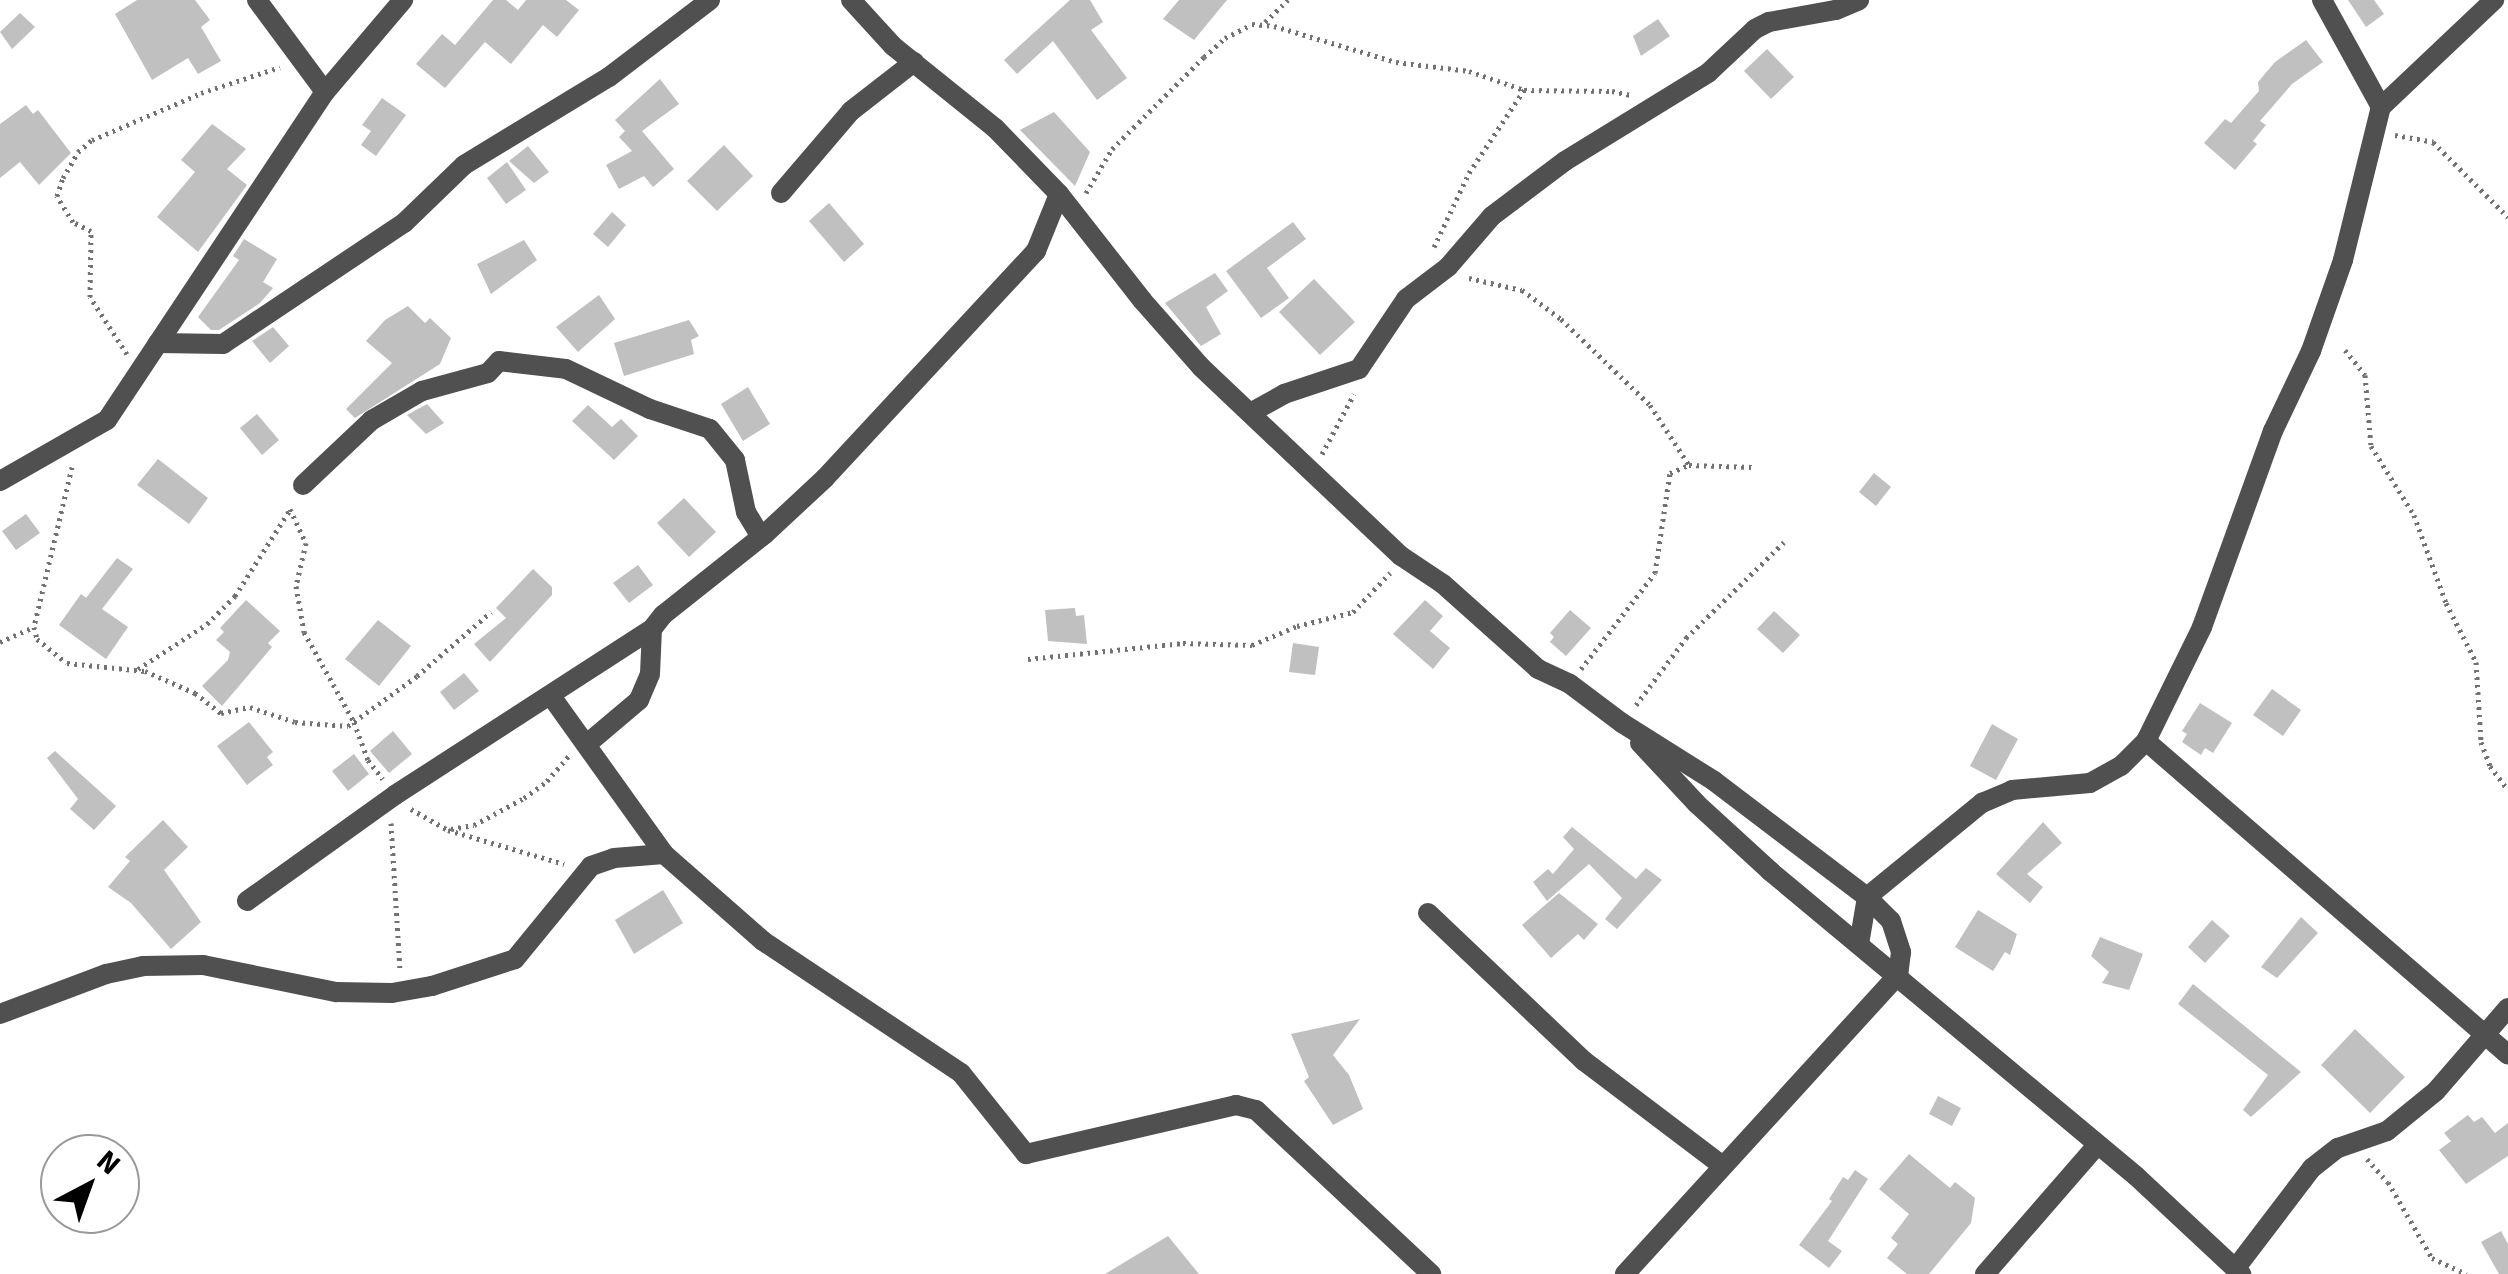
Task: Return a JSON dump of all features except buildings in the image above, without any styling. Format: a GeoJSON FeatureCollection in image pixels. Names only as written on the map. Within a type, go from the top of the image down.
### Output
{"type":"FeatureCollection","features":[{"type":"Feature","properties":{"kind":"street"},"geometry":{"type":"LineString","coordinates":[[257,0],[325,92]]}},
{"type":"Feature","properties":{"kind":"street"},"geometry":{"type":"LineString","coordinates":[[0,481],[78,440],[107,420],[325,92],[403,0]]}},
{"type":"Feature","properties":{"kind":"street"},"geometry":{"type":"LineString","coordinates":[[158,343],[223,344],[404,222],[464,165],[609,77],[710,0]]}},
{"type":"Feature","properties":{"kind":"street"},"geometry":{"type":"LineString","coordinates":[[851,0],[914,62],[995,128],[1059,194],[1168,332],[1401,556],[1443,584],[1538,669],[1570,684],[1622,723],[1714,781],[1867,897],[1891,920],[1901,952],[1898,975],[1625,1274]]}},
{"type":"Feature","properties":{"kind":"street"},"geometry":{"type":"LineString","coordinates":[[1252,412],[1284,394],[1359,368],[1397,310],[1492,216],[1534,184],[1708,73],[1738,41],[1768,22],[1836,10],[1859,0]]}},
{"type":"Feature","properties":{"kind":"street"},"geometry":{"type":"LineString","coordinates":[[2322,0],[2381,106]]}},
{"type":"Feature","properties":{"kind":"street"},"geometry":{"type":"LineString","coordinates":[[1859,944],[1867,897],[1982,803],[2012,790],[2090,783],[2121,766],[2146,741],[2202,626],[2273,431],[2311,351],[2343,260],[2381,106],[2494,0]]}},
{"type":"Feature","properties":{"kind":"street"},"geometry":{"type":"LineString","coordinates":[[781,192],[852,111],[914,62]]}},
{"type":"Feature","properties":{"kind":"street"},"geometry":{"type":"LineString","coordinates":[[246,901],[395,795],[652,629],[761,537],[825,478],[1036,251],[1059,194]]}},
{"type":"Feature","properties":{"kind":"street"},"geometry":{"type":"LineString","coordinates":[[303,486],[372,420],[422,392],[488,373],[499,361],[566,369],[650,409],[710,429],[734,460],[746,512],[761,537]]}},
{"type":"Feature","properties":{"kind":"street"},"geometry":{"type":"LineString","coordinates":[[584,740],[645,690],[650,674],[652,629]]}},
{"type":"Feature","properties":{"kind":"street"},"geometry":{"type":"LineString","coordinates":[[551,696],[664,854],[764,941],[961,1073],[1026,1154],[1236,1105],[1256,1110],[1431,1274]]}},
{"type":"Feature","properties":{"kind":"street"},"geometry":{"type":"LineString","coordinates":[[1622,723],[1697,804],[2097,1145],[2238,1271],[2312,1168],[2354,1140],[2387,1131],[2436,1091],[2508,1008]]}},
{"type":"Feature","properties":{"kind":"street"},"geometry":{"type":"LineString","coordinates":[[2146,741],[2508,1055]]}},
{"type":"Feature","properties":{"kind":"street"},"geometry":{"type":"LineString","coordinates":[[0,1014],[106,974],[143,966],[203,966],[336,992],[404,991],[479,974],[516,960],[591,866],[614,858],[664,854]]}},
{"type":"Feature","properties":{"kind":"street"},"geometry":{"type":"LineString","coordinates":[[1428,913],[1584,1061],[1723,1166]]}},
{"type":"Feature","properties":{"kind":"street"},"geometry":{"type":"LineString","coordinates":[[1985,1274],[2097,1145]]}},
{"type":"Feature","properties":{"kind":"path"},"geometry":{"type":"LineString","coordinates":[[1264,23],[1288,0]]}},
{"type":"Feature","properties":{"kind":"path"},"geometry":{"type":"LineString","coordinates":[[1074,213],[1112,149],[1225,38],[1244,26],[1264,23],[1396,62],[1445,66],[1524,90],[1612,91],[1662,104]]}},
{"type":"Feature","properties":{"kind":"path"},"geometry":{"type":"LineString","coordinates":[[140,374],[90,296],[91,231],[73,222],[57,196],[62,178],[78,152],[92,140],[200,93],[299,58]]}},
{"type":"Feature","properties":{"kind":"path"},"geometry":{"type":"LineString","coordinates":[[1524,90],[1461,187],[1429,280],[1502,282],[1542,303],[1650,406],[1689,465]]}},
{"type":"Feature","properties":{"kind":"path"},"geometry":{"type":"LineString","coordinates":[[2372,134],[2433,142],[2508,217]]}},
{"type":"Feature","properties":{"kind":"path"},"geometry":{"type":"LineString","coordinates":[[2346,350],[2365,375],[2371,446],[2414,516],[2446,603],[2476,662],[2481,742],[2490,766],[2508,790]]}},
{"type":"Feature","properties":{"kind":"path"},"geometry":{"type":"LineString","coordinates":[[1312,470],[1345,416],[1359,368]]}},
{"type":"Feature","properties":{"kind":"path"},"geometry":{"type":"LineString","coordinates":[[78,440],[34,627],[38,639],[67,663],[138,669],[195,693],[221,713],[250,707],[295,722],[332,726],[354,722],[418,676],[491,612]]}},
{"type":"Feature","properties":{"kind":"path"},"geometry":{"type":"LineString","coordinates":[[1570,684],[1655,574],[1665,483],[1674,469],[1689,465],[1753,466]]}},
{"type":"Feature","properties":{"kind":"path"},"geometry":{"type":"LineString","coordinates":[[138,669],[198,630],[235,596],[303,486]]}},
{"type":"Feature","properties":{"kind":"path"},"geometry":{"type":"LineString","coordinates":[[290,509],[306,543],[296,586],[304,632],[354,722],[368,760],[395,795],[422,818],[448,830],[541,860],[591,866]]}},
{"type":"Feature","properties":{"kind":"path"},"geometry":{"type":"LineString","coordinates":[[1622,723],[1686,638],[1784,542]]}},
{"type":"Feature","properties":{"kind":"path"},"geometry":{"type":"LineString","coordinates":[[1028,658],[1183,644],[1252,645],[1297,626],[1353,612],[1378,590],[1401,556]]}},
{"type":"Feature","properties":{"kind":"path"},"geometry":{"type":"LineString","coordinates":[[0,642],[34,627]]}},
{"type":"Feature","properties":{"kind":"path"},"geometry":{"type":"LineString","coordinates":[[448,830],[474,825],[524,798],[562,766],[584,740]]}},
{"type":"Feature","properties":{"kind":"path"},"geometry":{"type":"LineString","coordinates":[[395,795],[390,829],[404,991]]}},
{"type":"Feature","properties":{"kind":"path"},"geometry":{"type":"LineString","coordinates":[[2354,1140],[2388,1182],[2426,1251],[2466,1274]]}}]}
